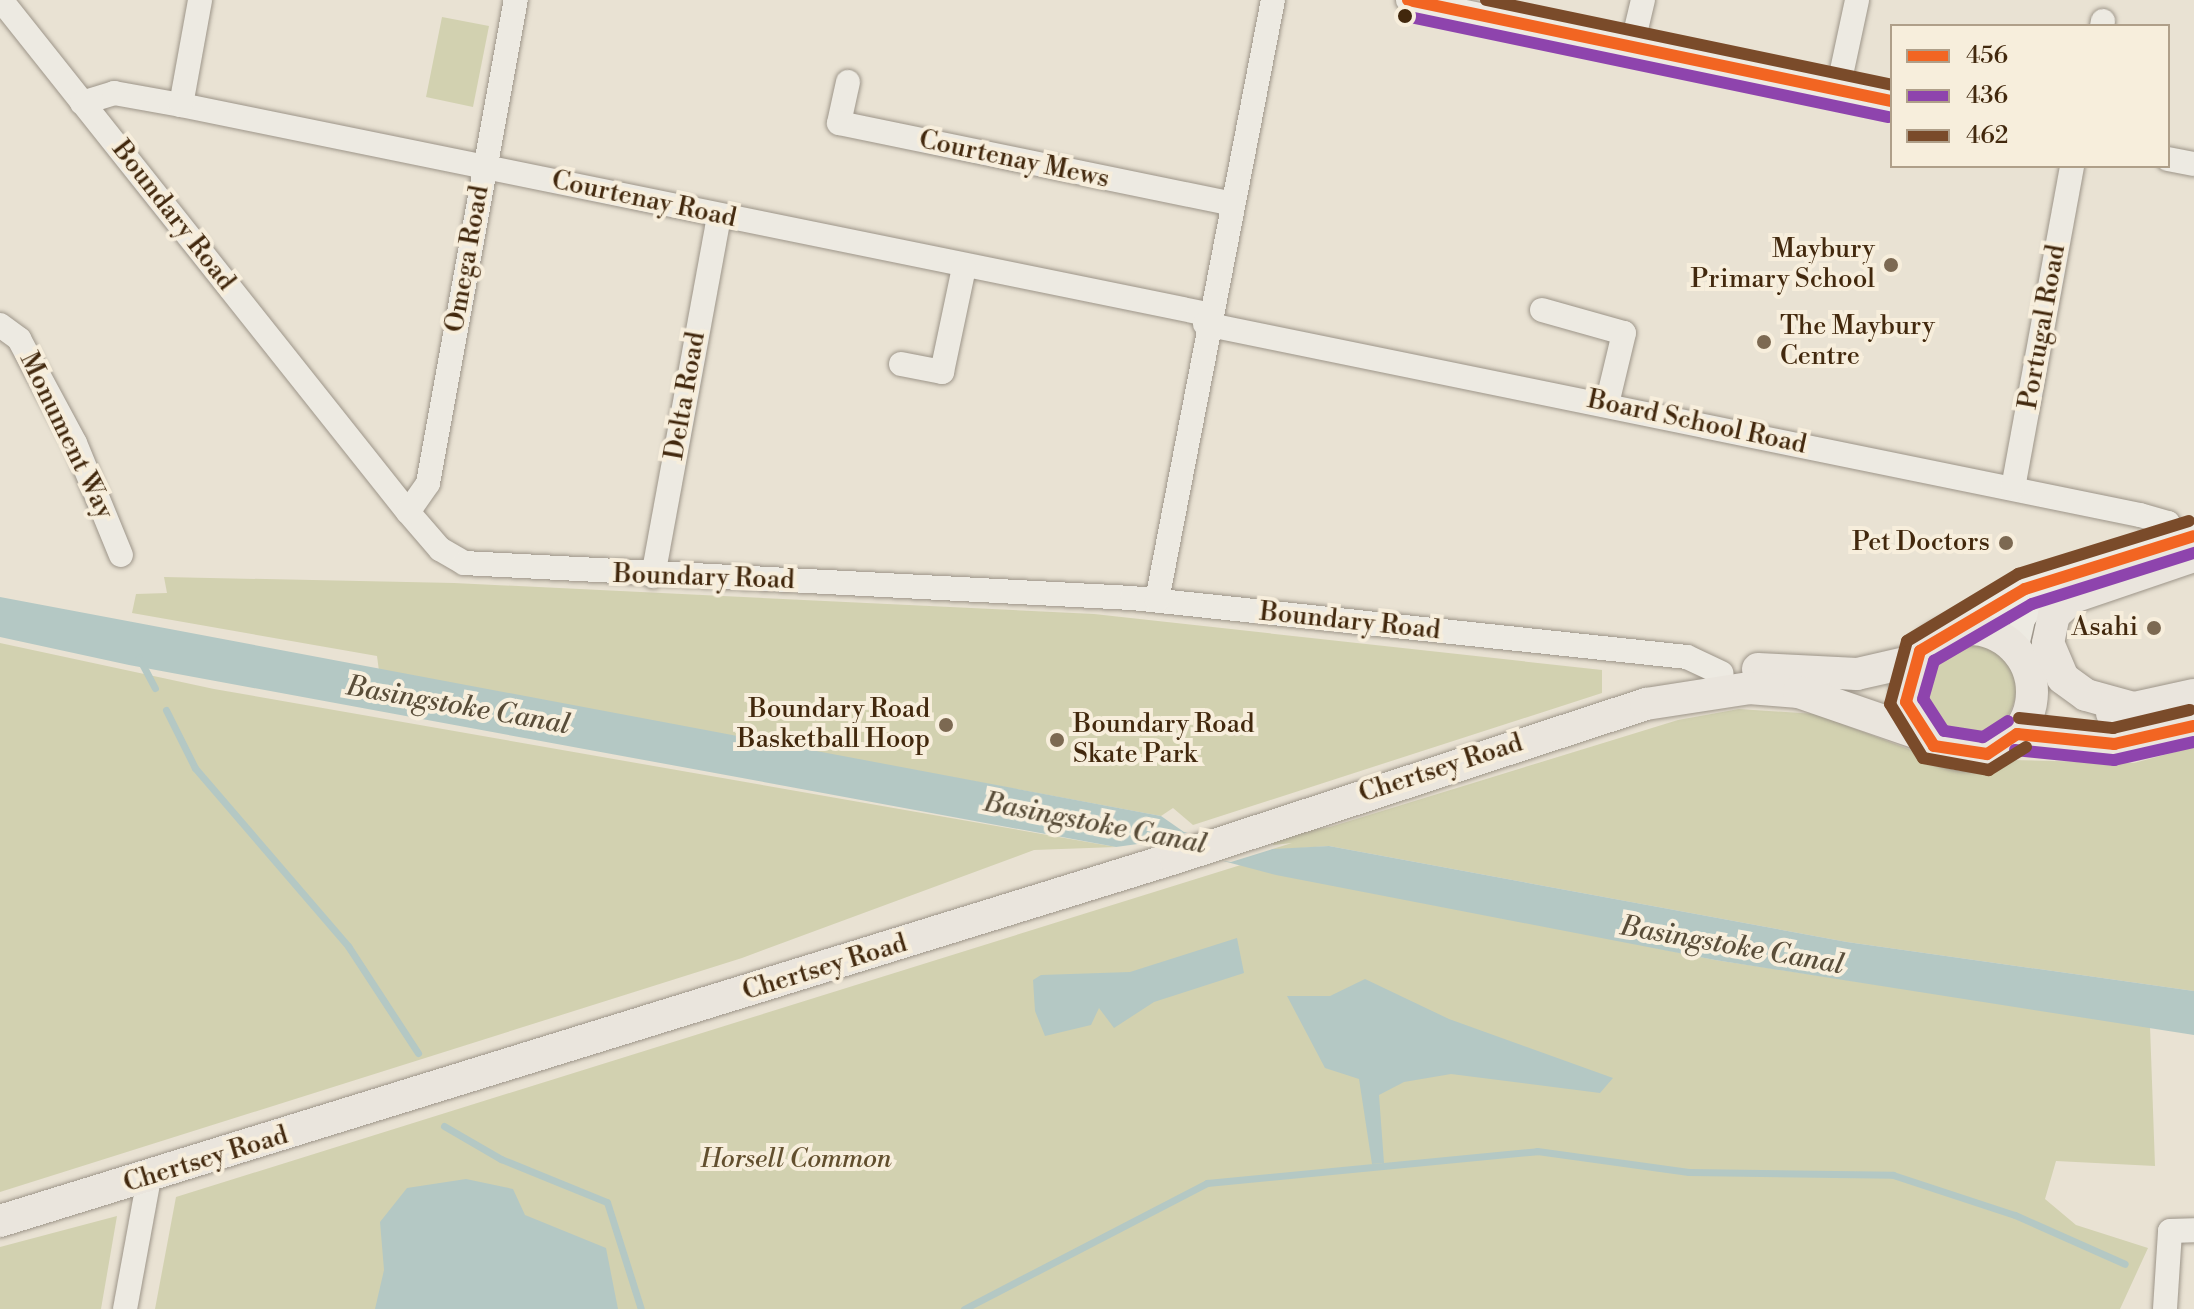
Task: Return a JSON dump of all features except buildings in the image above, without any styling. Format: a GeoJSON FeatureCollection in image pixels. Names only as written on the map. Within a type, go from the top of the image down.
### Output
{"type":"FeatureCollection","features":[{"type":"Feature","properties":{"kind":"main road"},"geometry":{"type":"LineString","coordinates":[[2133,708],[2086,695],[2063,678],[2048,643],[2054,615],[2073,597],[2188,544]]}},
{"type":"Feature","properties":{"kind":"main road"},"geometry":{"type":"LineString","coordinates":[[2194,695],[2133,708],[2081,711],[2032,684],[2016,650],[1988,632],[1955,630],[1914,661],[1906,702],[1921,734],[1969,756],[2017,734],[2114,744],[2194,726]]}},
{"type":"Feature","properties":{"kind":"main road","name":"Chertsey Road"},"geometry":{"type":"LineString","coordinates":[[0,1221],[149,1178],[1175,858],[1241,833],[1706,682],[1857,674],[1914,661]]}},
{"type":"Feature","properties":{"kind":"main road","name":"Chertsey Road"},"geometry":{"type":"LineString","coordinates":[[1706,682],[1799,692],[1921,734]]}},
{"type":"Feature","properties":{"kind":"main road"},"geometry":{"type":"LineString","coordinates":[[2017,734],[2032,684]]}},
{"type":"Feature","properties":{"kind":"street","name":"Boundary Road"},"geometry":{"type":"LineString","coordinates":[[1,0],[408,512],[447,555],[481,568],[1157,600],[1673,657],[1706,682]]}},
{"type":"Feature","properties":{"kind":"street"},"geometry":{"type":"LineString","coordinates":[[181,105],[200,0]]}},
{"type":"Feature","properties":{"kind":"street","name":"Omega Road"},"geometry":{"type":"LineString","coordinates":[[408,512],[428,483],[516,0]]}},
{"type":"Feature","properties":{"kind":"street"},"geometry":{"type":"LineString","coordinates":[[1157,600],[1206,319],[1273,0]]}},
{"type":"Feature","properties":{"kind":"street"},"geometry":{"type":"LineString","coordinates":[[1408,0],[1890,101]]}},
{"type":"Feature","properties":{"kind":"street"},"geometry":{"type":"LineString","coordinates":[[1632,46],[1643,0]]}},
{"type":"Feature","properties":{"kind":"street"},"geometry":{"type":"LineString","coordinates":[[1838,89],[1857,0]]}},
{"type":"Feature","properties":{"kind":"street","name":"Courtenay Mews"},"geometry":{"type":"LineString","coordinates":[[848,82],[839,123],[1230,203]]}},
{"type":"Feature","properties":{"kind":"street","name":"Courtenay Road"},"geometry":{"type":"LineString","coordinates":[[82,103],[114,93],[181,105],[1206,319]]}},
{"type":"Feature","properties":{"kind":"street"},"geometry":{"type":"LineString","coordinates":[[2170,159],[2194,164]]}},
{"type":"Feature","properties":{"kind":"street","name":"Portugal Road"},"geometry":{"type":"LineString","coordinates":[[2013,488],[2072,168]]}},
{"type":"Feature","properties":{"kind":"street","name":"Delta Road"},"geometry":{"type":"LineString","coordinates":[[653,576],[719,216]]}},
{"type":"Feature","properties":{"kind":"street"},"geometry":{"type":"LineString","coordinates":[[901,364],[942,372],[964,268]]}},
{"type":"Feature","properties":{"kind":"street"},"geometry":{"type":"LineString","coordinates":[[1542,310],[1624,333],[1607,404]]}},
{"type":"Feature","properties":{"kind":"street","name":"Board School Road"},"geometry":{"type":"LineString","coordinates":[[1206,319],[2168,523],[2188,544]]}},
{"type":"Feature","properties":{"kind":"street","name":"Monument Way"},"geometry":{"type":"LineString","coordinates":[[0,325],[19,339],[75,443],[121,555]]}},
{"type":"Feature","properties":{"kind":"street"},"geometry":{"type":"LineString","coordinates":[[1955,630],[2011,596],[2188,544]]}},
{"type":"Feature","properties":{"kind":"street"},"geometry":{"type":"LineString","coordinates":[[2016,650],[2023,619],[2050,583]]}},
{"type":"Feature","properties":{"kind":"street"},"geometry":{"type":"LineString","coordinates":[[125,1309],[149,1178]]}},
{"type":"Feature","properties":{"kind":"street"},"geometry":{"type":"LineString","coordinates":[[2165,1309],[2182,1231]]}},
{"type":"Feature","properties":{"kind":"green space"},"geometry":{"type":"Polygon","coordinates":[[[442,17],[489,26],[473,107],[426,97],[442,17]]]}},
{"type":"Feature","properties":{"kind":"green space"},"geometry":{"type":"Polygon","coordinates":[[[164,577],[454,583],[1094,614],[1602,670],[1602,693],[1193,825],[1173,808],[1161,816],[379,671],[377,656],[132,613],[136,594],[167,593],[164,577]]]}},
{"type":"Feature","properties":{"kind":"green space"},"geometry":{"type":"Polygon","coordinates":[[[0,643],[214,689],[1116,847],[1034,850],[742,958],[0,1192],[0,643]]]}},
{"type":"Feature","properties":{"kind":"green space"},"geometry":{"type":"Polygon","coordinates":[[[1970,643],[1987,647],[2002,657],[2012,672],[2016,689],[2012,706],[2002,721],[1987,731],[1970,735],[1953,731],[1938,721],[1928,706],[1924,689],[1928,672],[1938,657],[1953,647],[1970,643]]]}},
{"type":"Feature","properties":{"kind":"green space"},"geometry":{"type":"Polygon","coordinates":[[[1739,709],[1816,714],[1969,772],[2010,760],[2134,763],[2194,747],[2194,991],[1847,942],[1329,846],[1273,850],[1273,836],[1330,827],[1678,720],[1739,709]]]}},
{"type":"Feature","properties":{"kind":"green space","name":"Horsell Common"},"geometry":{"type":"Polygon","coordinates":[[[1244,864],[1715,960],[2150,1026],[2155,1166],[2056,1161],[2045,1199],[2076,1225],[2148,1248],[2120,1309],[155,1309],[176,1197],[1244,864]]]}},
{"type":"Feature","properties":{"kind":"green space"},"geometry":{"type":"Polygon","coordinates":[[[117,1216],[101,1309],[0,1309],[0,1247],[117,1216]]]}},
{"type":"Feature","properties":{"kind":"water","name":"Basingstoke Canal"},"geometry":{"type":"Polygon","coordinates":[[[0,597],[1161,816],[1184,832],[1273,849],[1329,846],[1847,942],[2194,991],[2194,1035],[1715,960],[1276,875],[1152,842],[1116,847],[129,665],[0,637],[0,597]]]}},
{"type":"Feature","properties":{"kind":"water"},"geometry":{"type":"Polygon","coordinates":[[[1237,938],[1244,973],[1154,1002],[1114,1028],[1099,1008],[1091,1025],[1045,1036],[1035,1011],[1033,980],[1041,975],[1130,972],[1237,938]]]}},
{"type":"Feature","properties":{"kind":"water"},"geometry":{"type":"Polygon","coordinates":[[[1365,979],[1449,1019],[1613,1078],[1600,1093],[1451,1074],[1404,1082],[1379,1095],[1384,1163],[1372,1164],[1359,1079],[1325,1068],[1287,996],[1330,996],[1365,979]]]}},
{"type":"Feature","properties":{"kind":"water"},"geometry":{"type":"Polygon","coordinates":[[[466,1179],[513,1189],[525,1215],[606,1248],[618,1309],[375,1309],[384,1270],[380,1222],[407,1188],[466,1179]]]}},
{"type":"Feature","properties":{"kind":"pier"},"geometry":{"type":"Polygon","coordinates":[[[1195,830],[1274,845],[1292,843],[1231,862],[1137,848],[1195,830]]]}},
{"type":"Feature","properties":{"kind":"waterway"},"geometry":{"type":"LineString","coordinates":[[139,658],[155,688]]}},
{"type":"Feature","properties":{"kind":"waterway"},"geometry":{"type":"LineString","coordinates":[[166,710],[195,768],[348,946],[418,1053]]}},
{"type":"Feature","properties":{"kind":"waterway"},"geometry":{"type":"LineString","coordinates":[[444,1126],[501,1159],[607,1202],[641,1309]]}},
{"type":"Feature","properties":{"kind":"waterway"},"geometry":{"type":"LineString","coordinates":[[964,1309],[1207,1183],[1537,1151],[1689,1172],[1893,1175],[2015,1215],[2125,1264]]}},
{"type":"Feature","properties":{"kind":"transit line","name":"456"},"geometry":{"type":"LineString","coordinates":[[1408,0],[1890,101]]}},
{"type":"Feature","properties":{"kind":"transit line","name":"462"},"geometry":{"type":"LineString","coordinates":[[1486,0],[1890,85]]}},
{"type":"Feature","properties":{"kind":"transit line","name":"436"},"geometry":{"type":"LineString","coordinates":[[1405,16],[1889,117]]}},
{"type":"Feature","properties":{"kind":"transit line","name":"462"},"geometry":{"type":"LineString","coordinates":[[2026,747],[1989,770],[1923,758],[1890,704],[1907,641],[2018,574],[2189,521]]}},
{"type":"Feature","properties":{"kind":"transit line","name":"456"},"geometry":{"type":"LineString","coordinates":[[2017,734],[1987,754],[1934,746],[1906,702],[1920,651],[2025,589],[2194,536]]}},
{"type":"Feature","properties":{"kind":"transit line","name":"436"},"geometry":{"type":"LineString","coordinates":[[2008,721],[1983,737],[1944,731],[1923,699],[1934,661],[2032,604],[2194,553]]}},
{"type":"Feature","properties":{"kind":"transit line","name":"462"},"geometry":{"type":"LineString","coordinates":[[2019,718],[2113,728],[2190,710]]}},
{"type":"Feature","properties":{"kind":"transit line","name":"456"},"geometry":{"type":"LineString","coordinates":[[2017,734],[2114,744],[2194,726]]}},
{"type":"Feature","properties":{"kind":"transit line","name":"436"},"geometry":{"type":"LineString","coordinates":[[2015,750],[2114,760],[2194,742]]}},
{"type":"Feature","properties":{"kind":"place","name":"Maybury Primary School"},"geometry":{"type":"Point","coordinates":[1891,265]}},
{"type":"Feature","properties":{"kind":"place","name":"The Maybury Centre"},"geometry":{"type":"Point","coordinates":[1764,342]}},
{"type":"Feature","properties":{"kind":"place","name":"Pet Doctors"},"geometry":{"type":"Point","coordinates":[2006,543]}},
{"type":"Feature","properties":{"kind":"place","name":"Asahi"},"geometry":{"type":"Point","coordinates":[2154,628]}},
{"type":"Feature","properties":{"kind":"place","name":"Boundary Road Basketball Hoop"},"geometry":{"type":"Point","coordinates":[946,725]}},
{"type":"Feature","properties":{"kind":"place","name":"Boundary Road Skate Park"},"geometry":{"type":"Point","coordinates":[1057,740]}}]}
